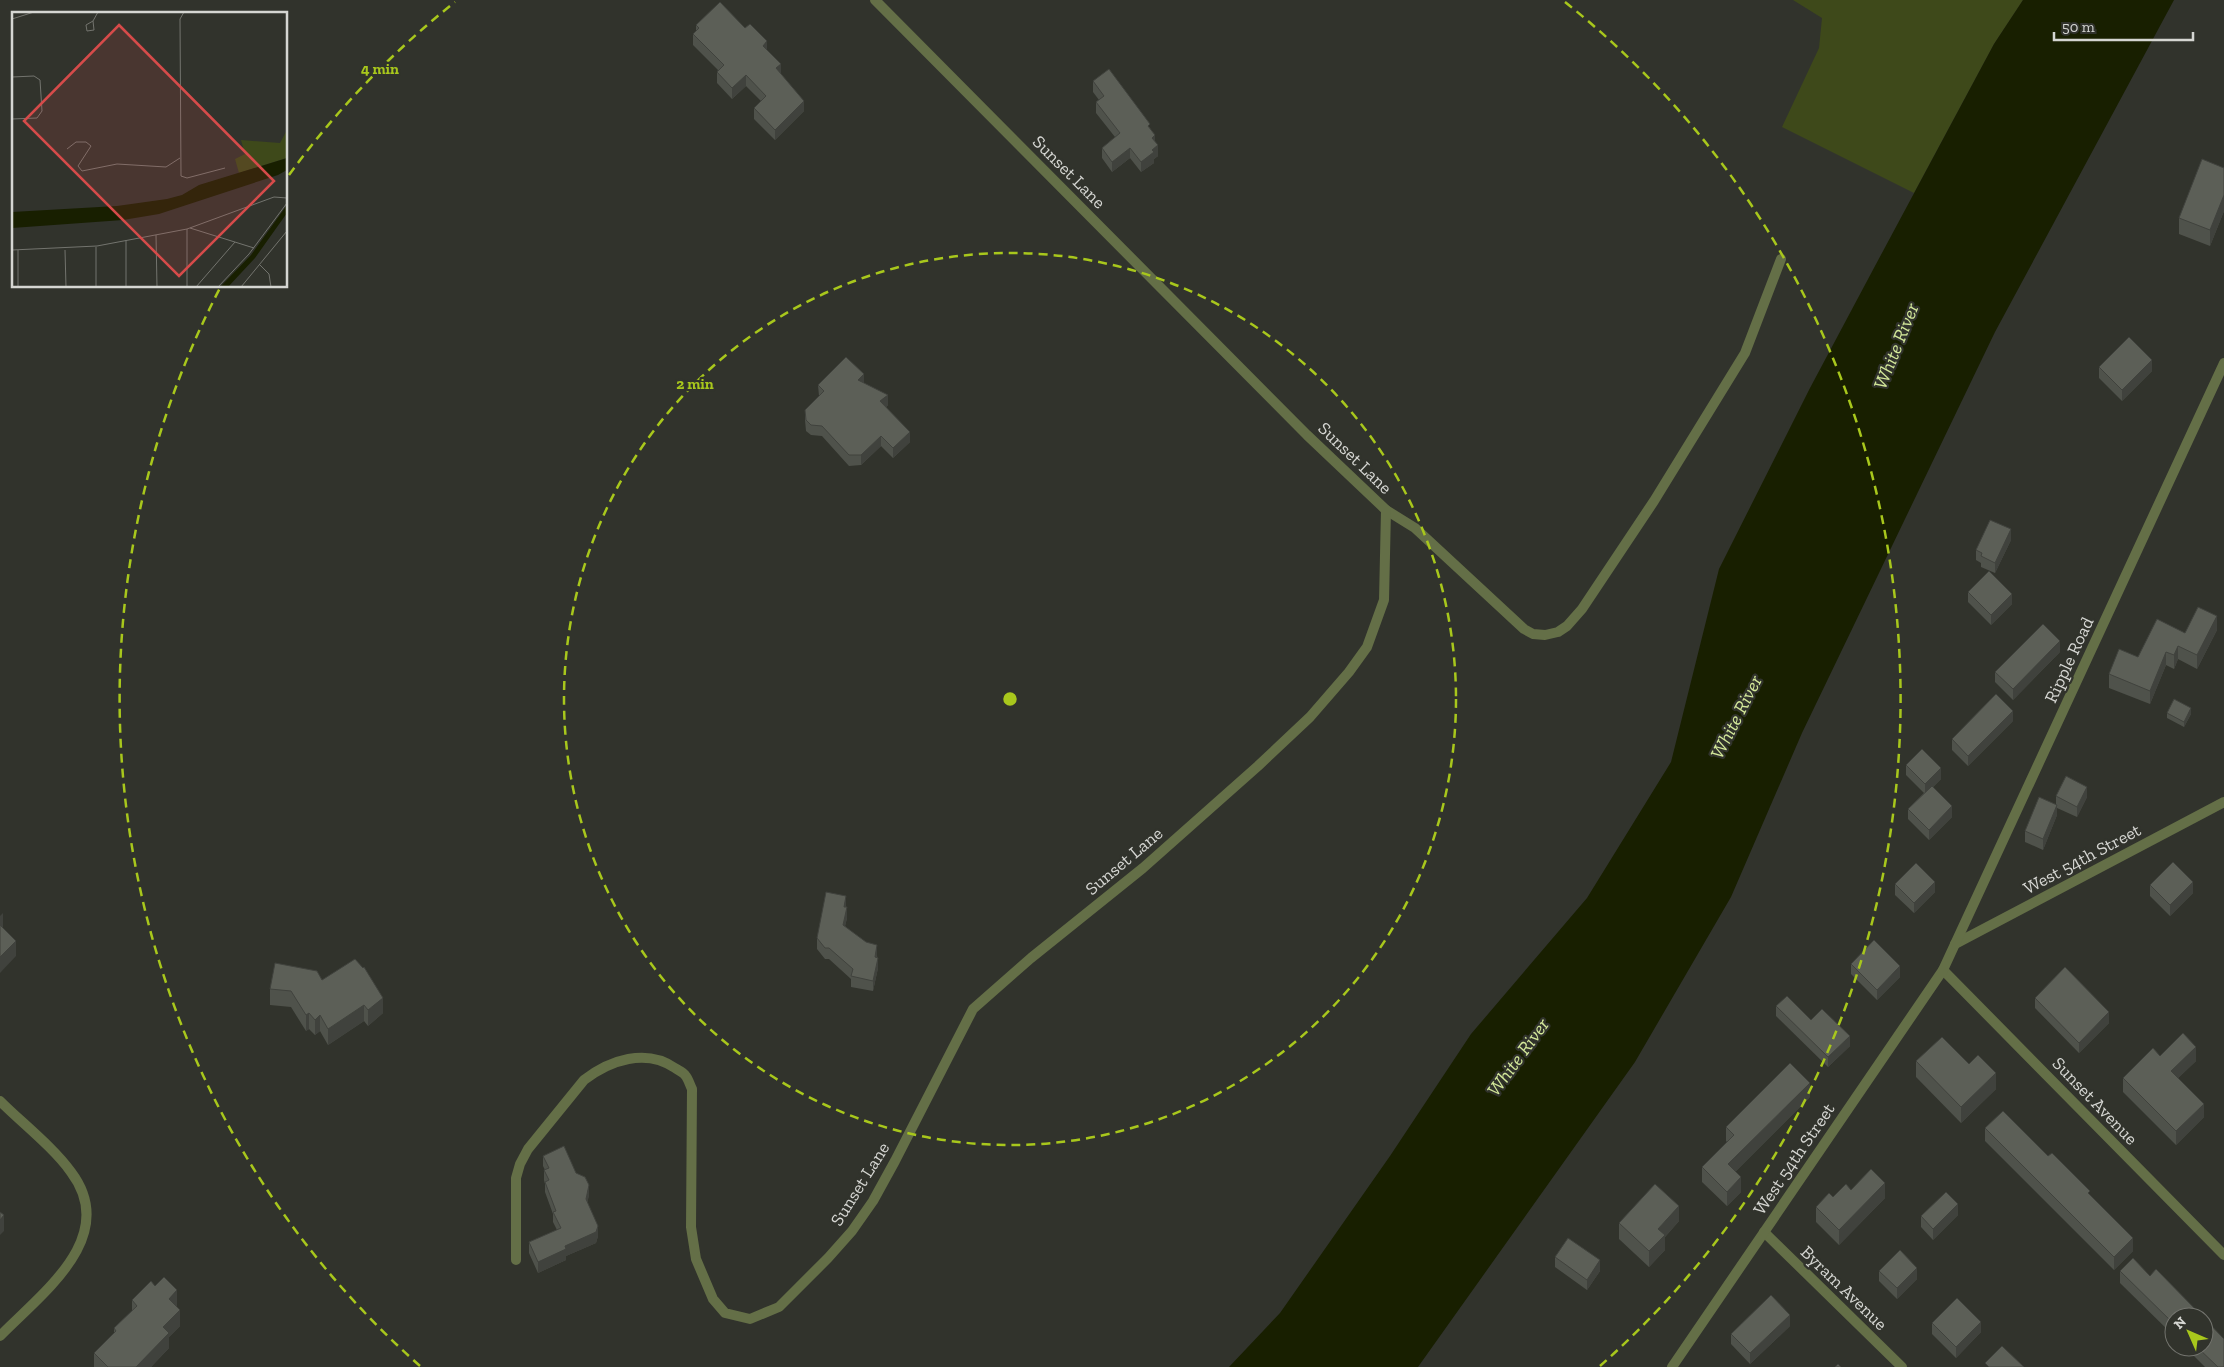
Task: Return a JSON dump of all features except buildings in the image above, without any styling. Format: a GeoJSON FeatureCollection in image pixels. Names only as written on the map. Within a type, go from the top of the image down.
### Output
{"type":"FeatureCollection","features":[{"type":"Feature","properties":{"kind":"street","name":"Sunset Lane"},"geometry":{"type":"LineString","coordinates":[[516,1260],[516,1178],[528,1148],[584,1080],[594,1072],[621,1060],[638,1057],[665,1061],[685,1075],[692,1089],[691,1227],[696,1259],[713,1300],[725,1313],[750,1319],[779,1306],[828,1258],[852,1231],[873,1201],[973,1009],[1031,958],[1143,868],[1310,717],[1350,672],[1367,647],[1384,600],[1386,510],[1307,435],[875,0]]}},
{"type":"Feature","properties":{"kind":"street"},"geometry":{"type":"LineString","coordinates":[[1386,510],[1415,528],[1524,629],[1533,634],[1545,635],[1558,632],[1567,626],[1582,609],[1648,510],[1745,352],[1781,259]]}},
{"type":"Feature","properties":{"kind":"street","name":"Ripple Road"},"geometry":{"type":"LineString","coordinates":[[1943,970],[2224,363]]}},
{"type":"Feature","properties":{"kind":"street","name":"West 54th Street"},"geometry":{"type":"LineString","coordinates":[[1955,944],[2224,802]]}},
{"type":"Feature","properties":{"kind":"street","name":"West 54th Street"},"geometry":{"type":"LineString","coordinates":[[1672,1367],[1943,970]]}},
{"type":"Feature","properties":{"kind":"street","name":"Sunset Avenue"},"geometry":{"type":"LineString","coordinates":[[1943,970],[2224,1255]]}},
{"type":"Feature","properties":{"kind":"street"},"geometry":{"type":"LineString","coordinates":[[0,1101],[70,1171],[84,1195],[86,1221],[80,1247],[66,1269],[0,1336]]}},
{"type":"Feature","properties":{"kind":"street","name":"Byram Avenue"},"geometry":{"type":"LineString","coordinates":[[1764,1232],[1902,1367]]}},
{"type":"Feature","properties":{"kind":"shaded area"},"geometry":{"type":"Polygon","coordinates":[[[1793,0],[2023,0],[1994,44],[1914,193],[1782,127],[1819,48],[1822,18],[1793,0]]]}},
{"type":"Feature","properties":{"kind":"water","name":"White River"},"geometry":{"type":"Polygon","coordinates":[[[2023,0],[2174,0],[1995,332],[1802,733],[1731,897],[1635,1062],[1418,1367],[1229,1367],[1280,1313],[1390,1156],[1471,1034],[1587,898],[1671,762],[1719,569],[1810,388],[1875,266],[1994,44],[2023,0]]]}}]}
